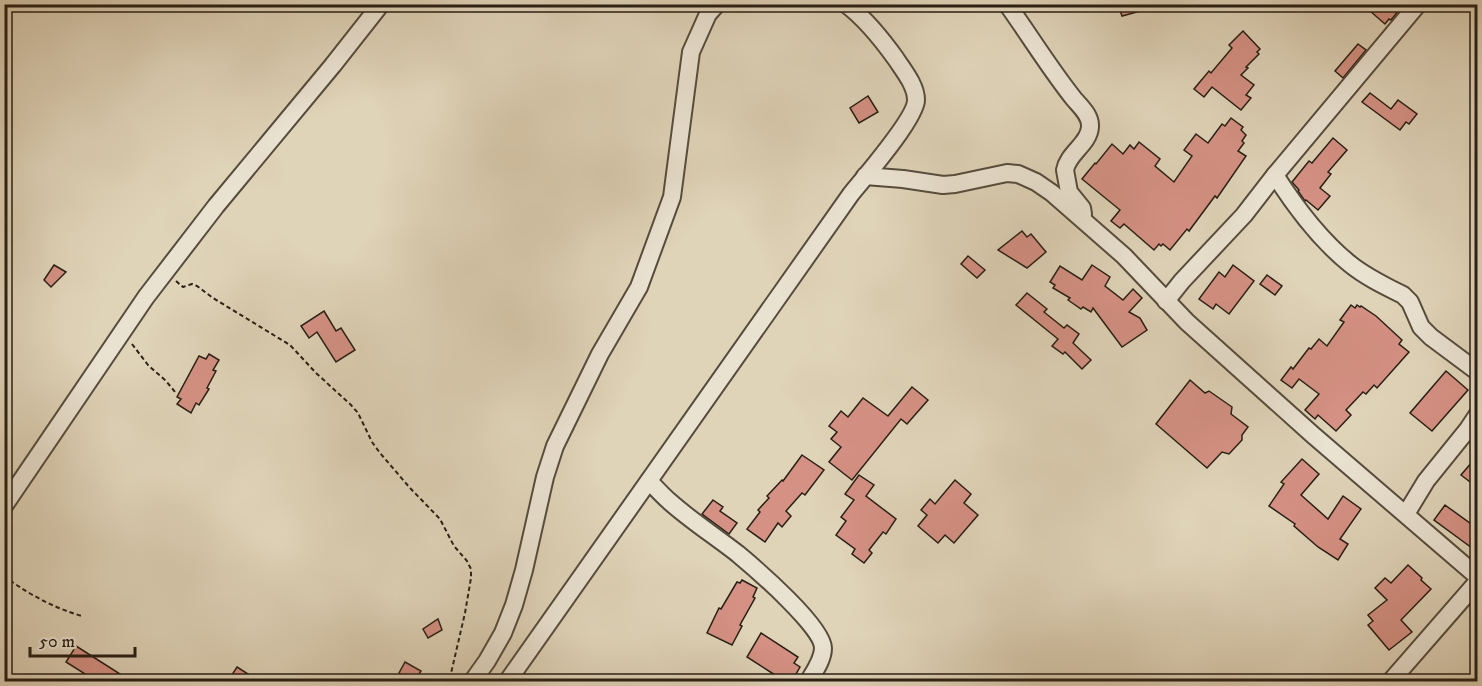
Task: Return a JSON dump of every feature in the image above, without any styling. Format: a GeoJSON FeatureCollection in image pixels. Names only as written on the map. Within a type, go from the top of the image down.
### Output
{"type":"FeatureCollection","features":[{"type":"Feature","properties":{"kind":"street"},"geometry":{"type":"LineString","coordinates":[[4,506],[146,297],[216,206],[333,66],[381,4]]}},
{"type":"Feature","properties":{"kind":"street"},"geometry":{"type":"LineString","coordinates":[[472,681],[503,633],[514,605],[545,477],[555,446],[600,354],[639,287],[672,197],[691,52],[708,14],[717,4]]}},
{"type":"Feature","properties":{"kind":"street"},"geometry":{"type":"LineString","coordinates":[[507,681],[810,251],[912,114],[916,100],[906,75],[883,40],[857,12],[846,4]]}},
{"type":"Feature","properties":{"kind":"street"},"geometry":{"type":"LineString","coordinates":[[1008,4],[1051,69],[1086,113],[1090,122],[1091,129],[1088,135],[1065,166],[1067,189],[1082,208],[1083,221]]}},
{"type":"Feature","properties":{"kind":"street"},"geometry":{"type":"LineString","coordinates":[[1166,301],[1182,280],[1244,215],[1418,4]]}},
{"type":"Feature","properties":{"kind":"street"},"geometry":{"type":"LineString","coordinates":[[865,176],[943,185],[1007,173],[1018,174],[1036,182],[1052,193],[1124,256],[1187,322],[1478,579],[1390,681]]}},
{"type":"Feature","properties":{"kind":"street"},"geometry":{"type":"LineString","coordinates":[[1275,175],[1305,220],[1329,245],[1352,265],[1403,295],[1410,302],[1421,327],[1478,372]]}},
{"type":"Feature","properties":{"kind":"street"},"geometry":{"type":"LineString","coordinates":[[1406,514],[1426,481],[1478,414]]}},
{"type":"Feature","properties":{"kind":"street"},"geometry":{"type":"LineString","coordinates":[[649,481],[668,501],[739,555],[792,603],[810,623],[824,649],[808,681]]}},
{"type":"Feature","properties":{"kind":"path"},"geometry":{"type":"LineString","coordinates":[[166,271],[180,285],[197,286],[290,345],[358,413],[380,453],[440,519],[454,546],[471,569],[465,614],[449,681]]}},
{"type":"Feature","properties":{"kind":"path"},"geometry":{"type":"LineString","coordinates":[[120,334],[132,344],[148,365],[176,393]]}},
{"type":"Feature","properties":{"kind":"path"},"geometry":{"type":"LineString","coordinates":[[4,576],[61,610],[82,616]]}},
{"type":"Feature","properties":{"kind":"building"},"geometry":{"type":"Polygon","coordinates":[[[1118,4],[1152,4],[1152,8],[1122,16],[1118,4]]]}},
{"type":"Feature","properties":{"kind":"building"},"geometry":{"type":"Polygon","coordinates":[[[1362,4],[1404,4],[1385,24],[1362,4]]]}},
{"type":"Feature","properties":{"kind":"building"},"geometry":{"type":"Polygon","coordinates":[[[1243,31],[1260,49],[1257,52],[1259,54],[1241,75],[1254,85],[1246,95],[1251,98],[1241,110],[1212,87],[1204,97],[1194,89],[1209,71],[1211,73],[1232,48],[1229,45],[1243,31]]]}},
{"type":"Feature","properties":{"kind":"building"},"geometry":{"type":"Polygon","coordinates":[[[1358,44],[1366,50],[1343,78],[1335,71],[1358,44]]]}},
{"type":"Feature","properties":{"kind":"building"},"geometry":{"type":"Polygon","coordinates":[[[1370,93],[1391,109],[1398,100],[1417,114],[1400,130],[1362,102],[1370,93]]]}},
{"type":"Feature","properties":{"kind":"building"},"geometry":{"type":"Polygon","coordinates":[[[868,96],[878,112],[859,123],[850,108],[868,96]]]}},
{"type":"Feature","properties":{"kind":"building"},"geometry":{"type":"Polygon","coordinates":[[[1231,118],[1243,127],[1241,130],[1246,135],[1238,151],[1246,156],[1217,198],[1215,196],[1189,231],[1187,229],[1170,250],[1163,244],[1161,246],[1159,244],[1154,250],[1124,224],[1120,228],[1111,221],[1120,210],[1082,179],[1112,144],[1123,154],[1130,145],[1134,149],[1139,142],[1160,159],[1155,166],[1174,182],[1192,156],[1184,150],[1196,134],[1208,143],[1222,124],[1225,126],[1231,118]]]}},
{"type":"Feature","properties":{"kind":"building"},"geometry":{"type":"Polygon","coordinates":[[[1333,138],[1347,150],[1328,172],[1331,174],[1320,188],[1330,196],[1318,210],[1305,201],[1292,182],[1309,161],[1312,163],[1333,138]]]}},
{"type":"Feature","properties":{"kind":"building"},"geometry":{"type":"Polygon","coordinates":[[[1022,231],[1027,237],[1031,234],[1046,252],[1027,268],[998,250],[1022,231]]]}},
{"type":"Feature","properties":{"kind":"building"},"geometry":{"type":"Polygon","coordinates":[[[968,256],[985,270],[977,278],[961,264],[968,256]]]}},
{"type":"Feature","properties":{"kind":"building"},"geometry":{"type":"Polygon","coordinates":[[[54,265],[66,272],[51,287],[44,280],[54,265]]]}},
{"type":"Feature","properties":{"kind":"building"},"geometry":{"type":"Polygon","coordinates":[[[1092,265],[1110,277],[1105,286],[1123,300],[1133,289],[1142,298],[1129,312],[1140,318],[1147,330],[1122,347],[1093,308],[1091,312],[1083,307],[1081,309],[1068,300],[1070,298],[1053,288],[1055,285],[1050,282],[1060,266],[1082,280],[1092,265]]]}},
{"type":"Feature","properties":{"kind":"building"},"geometry":{"type":"Polygon","coordinates":[[[1233,265],[1254,281],[1229,314],[1216,304],[1213,309],[1199,299],[1219,272],[1225,277],[1233,265]]]}},
{"type":"Feature","properties":{"kind":"building"},"geometry":{"type":"Polygon","coordinates":[[[1267,275],[1282,286],[1275,295],[1260,284],[1267,275]]]}},
{"type":"Feature","properties":{"kind":"building"},"geometry":{"type":"Polygon","coordinates":[[[1027,293],[1047,309],[1044,312],[1064,328],[1067,325],[1079,334],[1073,343],[1091,360],[1082,369],[1065,352],[1063,354],[1052,346],[1058,339],[1016,305],[1027,293]]]}},
{"type":"Feature","properties":{"kind":"building"},"geometry":{"type":"Polygon","coordinates":[[[1351,305],[1355,308],[1357,305],[1361,306],[1376,316],[1402,340],[1399,344],[1409,352],[1377,388],[1374,385],[1366,394],[1363,392],[1346,410],[1351,415],[1336,431],[1318,415],[1315,419],[1305,410],[1319,394],[1299,379],[1292,388],[1281,380],[1319,339],[1327,346],[1344,322],[1340,320],[1351,305]]]}},
{"type":"Feature","properties":{"kind":"building"},"geometry":{"type":"Polygon","coordinates":[[[324,311],[336,331],[341,328],[355,350],[336,362],[317,332],[309,338],[301,326],[324,311]]]}},
{"type":"Feature","properties":{"kind":"building"},"geometry":{"type":"Polygon","coordinates":[[[209,354],[219,360],[213,370],[216,371],[207,388],[209,389],[199,405],[196,403],[191,413],[177,404],[181,399],[177,397],[199,356],[206,359],[209,354]]]}},
{"type":"Feature","properties":{"kind":"building"},"geometry":{"type":"Polygon","coordinates":[[[1446,371],[1468,390],[1432,431],[1410,413],[1446,371]]]}},
{"type":"Feature","properties":{"kind":"building"},"geometry":{"type":"Polygon","coordinates":[[[1190,380],[1205,393],[1209,391],[1232,407],[1231,414],[1248,427],[1242,435],[1242,440],[1229,454],[1222,452],[1207,468],[1156,424],[1190,380]]]}},
{"type":"Feature","properties":{"kind":"building"},"geometry":{"type":"Polygon","coordinates":[[[912,387],[928,400],[907,424],[901,419],[852,480],[829,462],[841,447],[831,439],[837,432],[829,426],[841,411],[848,417],[863,398],[888,416],[912,387]]]}},
{"type":"Feature","properties":{"kind":"building"},"geometry":{"type":"Polygon","coordinates":[[[802,455],[824,470],[805,495],[802,493],[786,511],[791,516],[782,527],[778,523],[765,542],[747,529],[760,512],[758,510],[769,498],[767,496],[783,481],[802,455]]]}},
{"type":"Feature","properties":{"kind":"building"},"geometry":{"type":"Polygon","coordinates":[[[1478,455],[1478,488],[1461,475],[1478,455]]]}},
{"type":"Feature","properties":{"kind":"building"},"geometry":{"type":"Polygon","coordinates":[[[1302,459],[1319,474],[1301,495],[1328,519],[1343,496],[1361,509],[1340,539],[1348,544],[1338,560],[1318,547],[1294,526],[1295,524],[1269,506],[1284,484],[1281,482],[1302,459]]]}},
{"type":"Feature","properties":{"kind":"building"},"geometry":{"type":"Polygon","coordinates":[[[859,475],[874,485],[866,496],[896,519],[886,534],[883,532],[869,550],[872,553],[864,563],[852,554],[855,549],[836,535],[846,521],[841,517],[854,500],[845,494],[859,475]]]}},
{"type":"Feature","properties":{"kind":"building"},"geometry":{"type":"Polygon","coordinates":[[[955,480],[971,494],[964,503],[978,515],[954,543],[945,535],[938,543],[918,526],[927,515],[921,510],[930,499],[935,504],[955,480]]]}},
{"type":"Feature","properties":{"kind":"building"},"geometry":{"type":"Polygon","coordinates":[[[713,500],[723,507],[720,511],[737,523],[729,534],[702,514],[713,500]]]}},
{"type":"Feature","properties":{"kind":"building"},"geometry":{"type":"Polygon","coordinates":[[[1445,505],[1478,529],[1478,540],[1472,548],[1434,520],[1445,505]]]}},
{"type":"Feature","properties":{"kind":"building"},"geometry":{"type":"Polygon","coordinates":[[[1408,565],[1431,589],[1401,620],[1412,632],[1389,650],[1368,625],[1373,621],[1368,615],[1387,600],[1375,588],[1385,578],[1391,583],[1408,565]]]}},
{"type":"Feature","properties":{"kind":"building"},"geometry":{"type":"Polygon","coordinates":[[[742,580],[757,588],[753,597],[755,598],[732,645],[707,633],[719,608],[721,609],[737,582],[740,583],[742,580]]]}},
{"type":"Feature","properties":{"kind":"building"},"geometry":{"type":"Polygon","coordinates":[[[438,619],[442,630],[428,638],[423,629],[438,619]]]}},
{"type":"Feature","properties":{"kind":"building"},"geometry":{"type":"Polygon","coordinates":[[[761,633],[798,657],[794,663],[800,667],[792,681],[784,681],[774,676],[747,657],[761,633]]]}},
{"type":"Feature","properties":{"kind":"building"},"geometry":{"type":"Polygon","coordinates":[[[76,646],[120,674],[115,681],[96,681],[66,662],[76,646]]]}},
{"type":"Feature","properties":{"kind":"building"},"geometry":{"type":"Polygon","coordinates":[[[405,662],[421,671],[415,681],[403,681],[405,677],[399,673],[405,662]]]}},
{"type":"Feature","properties":{"kind":"building"},"geometry":{"type":"Polygon","coordinates":[[[237,667],[259,681],[228,681],[237,667]]]}}]}
